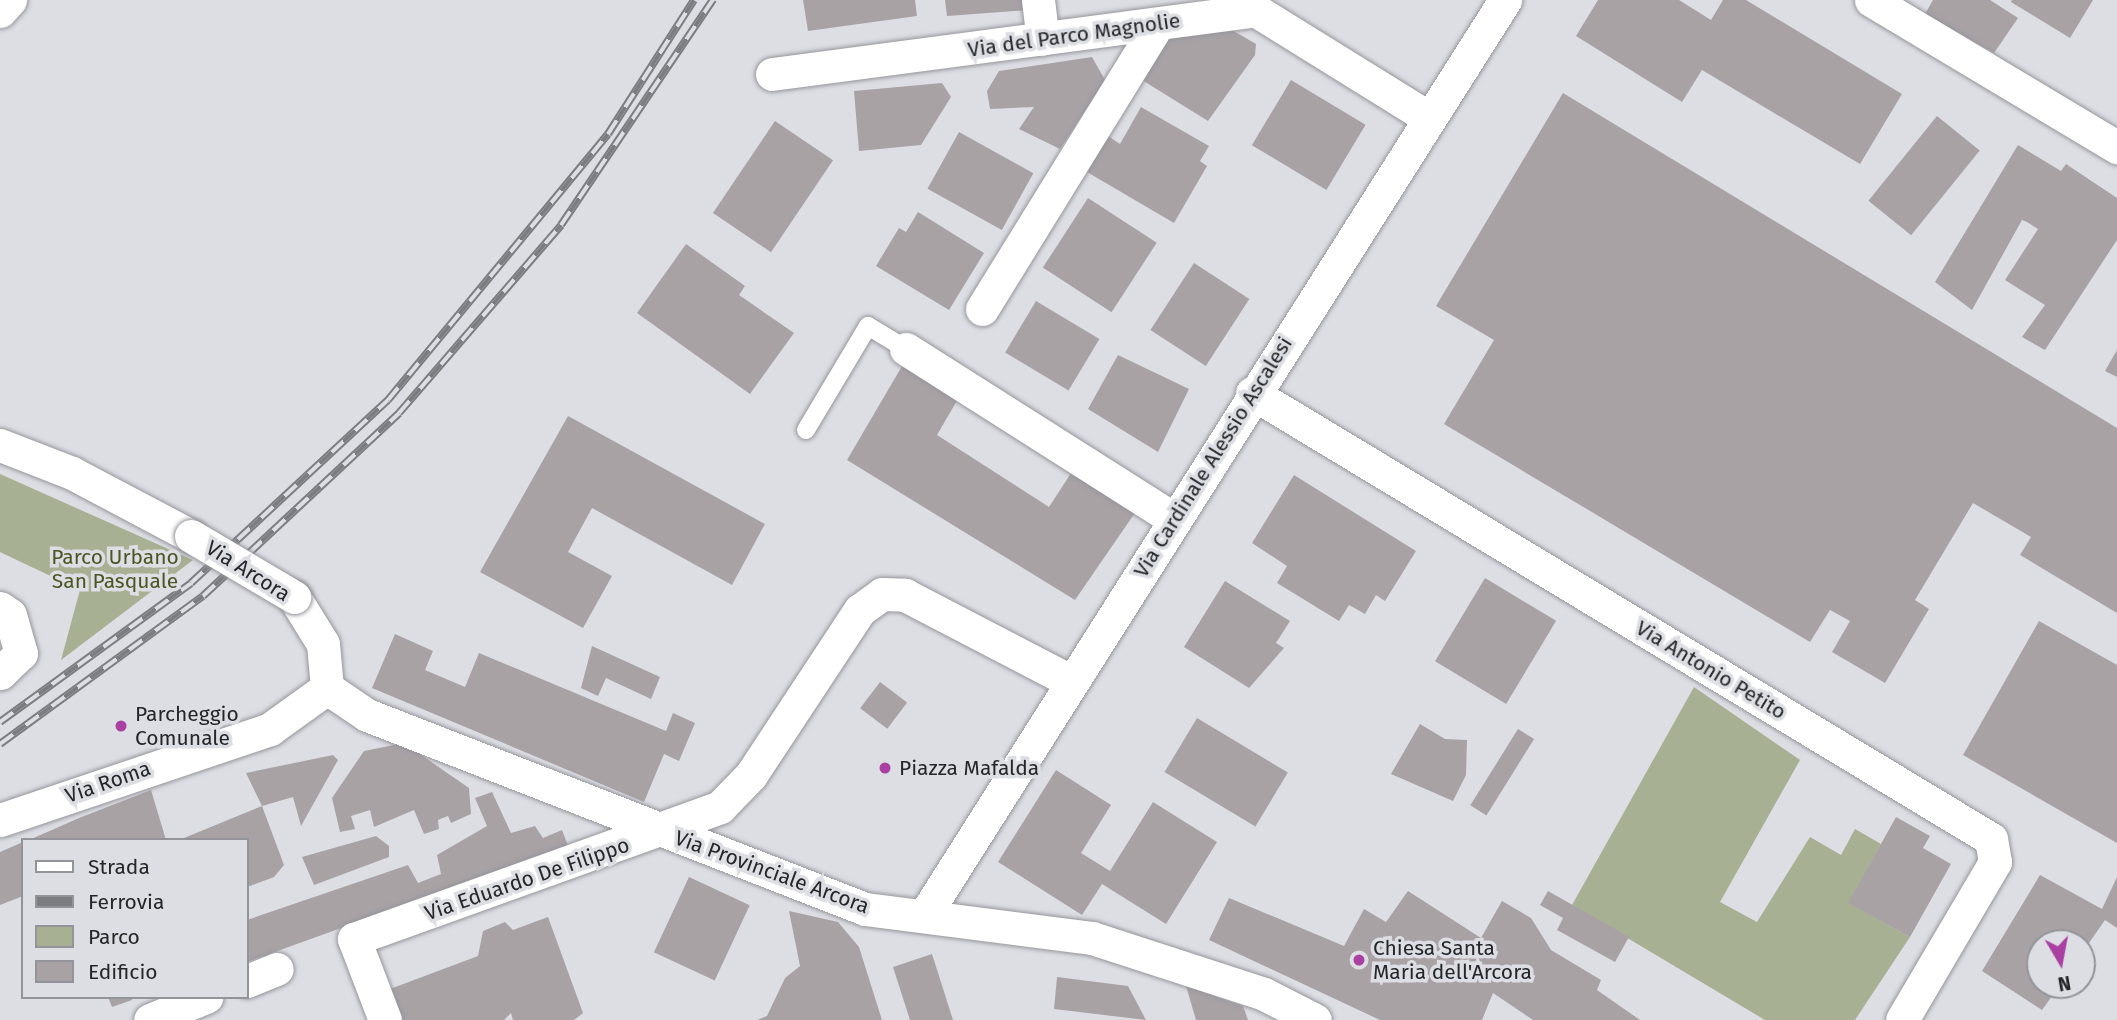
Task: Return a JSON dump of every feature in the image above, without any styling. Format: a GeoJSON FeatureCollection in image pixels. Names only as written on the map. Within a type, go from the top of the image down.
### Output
{"type":"FeatureCollection","features":[{"type":"Feature","properties":{"kind":"street"},"geometry":{"type":"LineString","coordinates":[[0,11],[10,0]]}},
{"type":"Feature","properties":{"kind":"street"},"geometry":{"type":"LineString","coordinates":[[1038,0],[1043,39]]}},
{"type":"Feature","properties":{"kind":"street","name":"Via Cardinale Alessio Ascalesi"},"geometry":{"type":"LineString","coordinates":[[924,916],[1252,393],[1505,0]]}},
{"type":"Feature","properties":{"kind":"street"},"geometry":{"type":"LineString","coordinates":[[1871,0],[2117,147]]}},
{"type":"Feature","properties":{"kind":"street","name":"Via del Parco Magnolie"},"geometry":{"type":"LineString","coordinates":[[772,74],[1255,10],[1429,118]]}},
{"type":"Feature","properties":{"kind":"street"},"geometry":{"type":"LineString","coordinates":[[982,309],[1158,24]]}},
{"type":"Feature","properties":{"kind":"street"},"geometry":{"type":"LineString","coordinates":[[906,349],[1174,519]]}},
{"type":"Feature","properties":{"kind":"street","name":"Via Antonio Petito"},"geometry":{"type":"LineString","coordinates":[[1252,393],[1991,839],[1994,862],[1902,1020]]}},
{"type":"Feature","properties":{"kind":"street","name":"Via Arcora"},"geometry":{"type":"LineString","coordinates":[[0,445],[72,473],[191,536],[294,597],[323,644],[327,688]]}},
{"type":"Feature","properties":{"kind":"street","name":"Via Eduardo De Filippo"},"geometry":{"type":"LineString","coordinates":[[385,1020],[354,939],[662,832],[720,807],[751,775],[860,610],[882,594],[905,595],[1072,682]]}},
{"type":"Feature","properties":{"kind":"street"},"geometry":{"type":"LineString","coordinates":[[0,608],[10,615],[21,653],[0,673]]}},
{"type":"Feature","properties":{"kind":"street","name":"Via Roma"},"geometry":{"type":"LineString","coordinates":[[0,820],[270,729],[327,688]]}},
{"type":"Feature","properties":{"kind":"street","name":"Via Provinciale Arcora"},"geometry":{"type":"LineString","coordinates":[[327,688],[367,715],[865,909],[1092,938],[1268,1007],[1315,1020]]}},
{"type":"Feature","properties":{"kind":"street"},"geometry":{"type":"LineString","coordinates":[[248,981],[277,969]]}},
{"type":"Feature","properties":{"kind":"street"},"geometry":{"type":"LineString","coordinates":[[150,1020],[201,999]]}},
{"type":"Feature","properties":{"kind":"lane"},"geometry":{"type":"LineString","coordinates":[[806,430],[868,326],[906,349]]}},
{"type":"Feature","properties":{"kind":"green space","name":"Parco Urbano San Pasquale"},"geometry":{"type":"Polygon","coordinates":[[[0,474],[193,560],[61,660],[80,590],[0,552],[0,474]]]}},
{"type":"Feature","properties":{"kind":"green space"},"geometry":{"type":"Polygon","coordinates":[[[1694,687],[1800,760],[1720,902],[1757,922],[1810,837],[1841,855],[1855,829],[1881,844],[1849,903],[1910,937],[1855,1020],[1765,1020],[1572,905],[1694,687]]]}},
{"type":"Feature","properties":{"kind":"building"},"geometry":{"type":"Polygon","coordinates":[[[803,0],[915,0],[917,16],[808,31],[803,0]]]}},
{"type":"Feature","properties":{"kind":"building"},"geometry":{"type":"Polygon","coordinates":[[[945,0],[1027,0],[1029,10],[947,16],[945,0]]]}},
{"type":"Feature","properties":{"kind":"building"},"geometry":{"type":"Polygon","coordinates":[[[1598,0],[1679,0],[1711,20],[1723,0],[1746,0],[1902,94],[1860,164],[1702,70],[1682,102],[1576,36],[1598,0]]]}},
{"type":"Feature","properties":{"kind":"building"},"geometry":{"type":"Polygon","coordinates":[[[1933,0],[1990,0],[2018,18],[1994,53],[1925,14],[1933,0]]]}},
{"type":"Feature","properties":{"kind":"building"},"geometry":{"type":"Polygon","coordinates":[[[2012,0],[2093,0],[2070,38],[2011,2],[2012,0]]]}},
{"type":"Feature","properties":{"kind":"building"},"geometry":{"type":"Polygon","coordinates":[[[1232,30],[1256,44],[1255,55],[1208,121],[1142,80],[1169,37],[1232,30]]]}},
{"type":"Feature","properties":{"kind":"building"},"geometry":{"type":"Polygon","coordinates":[[[1092,57],[1105,80],[1060,149],[1019,129],[1034,107],[990,109],[987,91],[999,71],[1092,57]]]}},
{"type":"Feature","properties":{"kind":"building"},"geometry":{"type":"Polygon","coordinates":[[[1291,80],[1366,125],[1326,190],[1252,145],[1291,80]]]}},
{"type":"Feature","properties":{"kind":"building"},"geometry":{"type":"Polygon","coordinates":[[[942,83],[951,97],[921,145],[859,151],[854,91],[942,83]]]}},
{"type":"Feature","properties":{"kind":"building"},"geometry":{"type":"Polygon","coordinates":[[[1563,93],[2117,428],[2117,613],[2020,555],[2031,537],[1973,503],[1915,600],[1929,609],[1885,683],[1832,652],[1850,621],[1830,610],[1810,642],[1444,424],[1494,340],[1436,306],[1563,93]]]}},
{"type":"Feature","properties":{"kind":"building"},"geometry":{"type":"Polygon","coordinates":[[[1141,107],[1209,146],[1200,161],[1207,166],[1174,223],[1087,172],[1108,136],[1120,144],[1141,107]]]}},
{"type":"Feature","properties":{"kind":"building"},"geometry":{"type":"Polygon","coordinates":[[[1937,116],[1980,151],[1911,235],[1868,201],[1937,116]]]}},
{"type":"Feature","properties":{"kind":"building"},"geometry":{"type":"Polygon","coordinates":[[[775,121],[833,160],[771,252],[713,213],[775,121]]]}},
{"type":"Feature","properties":{"kind":"building"},"geometry":{"type":"Polygon","coordinates":[[[959,132],[1033,173],[1002,230],[927,189],[959,132]]]}},
{"type":"Feature","properties":{"kind":"building"},"geometry":{"type":"Polygon","coordinates":[[[2018,145],[2061,171],[2066,164],[2117,198],[2117,240],[2045,350],[2022,337],[2045,305],[2005,280],[2038,229],[2027,222],[2022,220],[1972,310],[1935,282],[2018,145]]]}},
{"type":"Feature","properties":{"kind":"building"},"geometry":{"type":"Polygon","coordinates":[[[1088,198],[1157,243],[1112,312],[1043,268],[1088,198]]]}},
{"type":"Feature","properties":{"kind":"building"},"geometry":{"type":"Polygon","coordinates":[[[918,212],[984,253],[949,310],[876,266],[899,228],[906,232],[918,212]]]}},
{"type":"Feature","properties":{"kind":"building"},"geometry":{"type":"Polygon","coordinates":[[[686,244],[745,286],[739,295],[794,333],[750,394],[637,313],[686,244]]]}},
{"type":"Feature","properties":{"kind":"building"},"geometry":{"type":"Polygon","coordinates":[[[1194,263],[1249,299],[1206,366],[1150,330],[1194,263]]]}},
{"type":"Feature","properties":{"kind":"building"},"geometry":{"type":"Polygon","coordinates":[[[1036,301],[1099,339],[1069,391],[1005,352],[1036,301]]]}},
{"type":"Feature","properties":{"kind":"building"},"geometry":{"type":"Polygon","coordinates":[[[2117,350],[2117,377],[2105,371],[2117,350]]]}},
{"type":"Feature","properties":{"kind":"building"},"geometry":{"type":"Polygon","coordinates":[[[1118,355],[1189,389],[1158,452],[1088,409],[1118,355]]]}},
{"type":"Feature","properties":{"kind":"building"},"geometry":{"type":"Polygon","coordinates":[[[905,361],[962,392],[937,435],[1049,507],[1075,467],[1139,507],[1075,600],[847,460],[905,361]]]}},
{"type":"Feature","properties":{"kind":"building"},"geometry":{"type":"Polygon","coordinates":[[[568,416],[765,524],[732,585],[592,508],[568,552],[612,576],[583,628],[480,572],[568,416]]]}},
{"type":"Feature","properties":{"kind":"building"},"geometry":{"type":"Polygon","coordinates":[[[1294,475],[1416,551],[1385,601],[1376,595],[1365,614],[1349,605],[1339,621],[1277,583],[1287,566],[1252,543],[1294,475]]]}},
{"type":"Feature","properties":{"kind":"building"},"geometry":{"type":"Polygon","coordinates":[[[1485,578],[1556,621],[1506,704],[1435,661],[1485,578]]]}},
{"type":"Feature","properties":{"kind":"building"},"geometry":{"type":"Polygon","coordinates":[[[1225,581],[1290,621],[1276,643],[1284,648],[1249,688],[1184,647],[1225,581]]]}},
{"type":"Feature","properties":{"kind":"building"},"geometry":{"type":"Polygon","coordinates":[[[2039,621],[2117,665],[2117,843],[1963,755],[2039,621]]]}},
{"type":"Feature","properties":{"kind":"building"},"geometry":{"type":"Polygon","coordinates":[[[395,634],[433,651],[425,670],[465,687],[479,653],[666,731],[673,713],[695,723],[679,761],[664,754],[644,802],[372,688],[395,634]]]}},
{"type":"Feature","properties":{"kind":"building"},"geometry":{"type":"Polygon","coordinates":[[[592,646],[660,677],[651,699],[606,678],[598,696],[581,688],[592,646]]]}},
{"type":"Feature","properties":{"kind":"building"},"geometry":{"type":"Polygon","coordinates":[[[880,682],[907,702],[887,729],[860,708],[880,682]]]}},
{"type":"Feature","properties":{"kind":"building"},"geometry":{"type":"Polygon","coordinates":[[[1197,718],[1288,773],[1255,827],[1165,772],[1197,718]]]}},
{"type":"Feature","properties":{"kind":"building"},"geometry":{"type":"Polygon","coordinates":[[[1420,724],[1445,739],[1467,740],[1466,775],[1453,801],[1391,774],[1420,724]]]}},
{"type":"Feature","properties":{"kind":"building"},"geometry":{"type":"Polygon","coordinates":[[[1518,729],[1534,739],[1486,815],[1470,805],[1518,729]]]}},
{"type":"Feature","properties":{"kind":"building"},"geometry":{"type":"Polygon","coordinates":[[[404,743],[469,788],[471,814],[451,823],[448,816],[438,820],[439,829],[424,834],[414,810],[374,827],[370,810],[351,816],[355,829],[340,832],[332,798],[364,751],[404,743]]]}},
{"type":"Feature","properties":{"kind":"building"},"geometry":{"type":"Polygon","coordinates":[[[333,755],[338,760],[301,826],[293,797],[262,806],[246,773],[333,755]]]}},
{"type":"Feature","properties":{"kind":"building"},"geometry":{"type":"Polygon","coordinates":[[[1056,770],[1111,805],[1081,853],[1110,871],[1153,802],[1217,842],[1166,924],[1102,884],[1082,915],[998,862],[1056,770]]]}},
{"type":"Feature","properties":{"kind":"building"},"geometry":{"type":"Polygon","coordinates":[[[151,790],[165,838],[34,838],[151,790]]]}},
{"type":"Feature","properties":{"kind":"building"},"geometry":{"type":"Polygon","coordinates":[[[492,792],[511,833],[535,826],[543,838],[562,830],[568,846],[248,962],[248,920],[408,865],[418,883],[441,874],[437,855],[487,826],[475,798],[492,792]]]}},
{"type":"Feature","properties":{"kind":"building"},"geometry":{"type":"Polygon","coordinates":[[[262,806],[284,865],[274,877],[248,887],[248,838],[184,838],[262,806]]]}},
{"type":"Feature","properties":{"kind":"building"},"geometry":{"type":"Polygon","coordinates":[[[1896,817],[1930,836],[1923,848],[1951,864],[1910,937],[1848,903],[1896,817]]]}},
{"type":"Feature","properties":{"kind":"building"},"geometry":{"type":"Polygon","coordinates":[[[376,836],[389,846],[389,857],[314,885],[302,857],[376,836]]]}},
{"type":"Feature","properties":{"kind":"building"},"geometry":{"type":"Polygon","coordinates":[[[21,843],[21,897],[0,905],[0,852],[21,843]]]}},
{"type":"Feature","properties":{"kind":"building"},"geometry":{"type":"Polygon","coordinates":[[[2040,875],[2102,909],[2117,877],[2117,928],[2105,920],[2096,933],[2096,929],[2026,929],[2026,999],[2050,999],[2042,1010],[1982,971],[2040,875]]]}},
{"type":"Feature","properties":{"kind":"building"},"geometry":{"type":"Polygon","coordinates":[[[689,877],[750,905],[715,981],[654,952],[689,877]]]}},
{"type":"Feature","properties":{"kind":"building","name":"Chiesa Santa Maria dell'Arcora"},"geometry":{"type":"Polygon","coordinates":[[[1408,891],[1481,938],[1502,901],[1531,918],[1551,950],[1601,980],[1597,990],[1640,1020],[1533,1020],[1493,993],[1482,1020],[1380,1020],[1209,940],[1229,898],[1344,946],[1364,909],[1386,922],[1408,891]]]}},
{"type":"Feature","properties":{"kind":"building"},"geometry":{"type":"Polygon","coordinates":[[[1548,891],[1629,937],[1615,962],[1557,930],[1563,918],[1540,905],[1548,891]]]}},
{"type":"Feature","properties":{"kind":"building"},"geometry":{"type":"Polygon","coordinates":[[[789,911],[838,922],[859,947],[882,1020],[757,1020],[767,1016],[785,978],[800,966],[789,911]]]}},
{"type":"Feature","properties":{"kind":"building"},"geometry":{"type":"Polygon","coordinates":[[[548,917],[583,1013],[574,1020],[513,1020],[511,1013],[504,1020],[401,1020],[390,989],[478,956],[483,931],[505,922],[513,930],[548,917]]]}},
{"type":"Feature","properties":{"kind":"building"},"geometry":{"type":"Polygon","coordinates":[[[932,954],[953,1020],[910,1020],[893,967],[932,954]]]}},
{"type":"Feature","properties":{"kind":"building"},"geometry":{"type":"Polygon","coordinates":[[[1057,977],[1128,986],[1146,1020],[1054,1009],[1057,977]]]}},
{"type":"Feature","properties":{"kind":"building"},"geometry":{"type":"Polygon","coordinates":[[[1186,986],[1243,1006],[1248,1020],[1196,1020],[1186,986]]]}},
{"type":"Feature","properties":{"kind":"building"},"geometry":{"type":"Polygon","coordinates":[[[109,999],[132,999],[132,1000],[112,1007],[109,999]]]}},
{"type":"Feature","properties":{"kind":"railway"},"geometry":{"type":"LineString","coordinates":[[0,722],[191,583],[388,400],[608,134],[694,0]]}},
{"type":"Feature","properties":{"kind":"railway"},"geometry":{"type":"LineString","coordinates":[[0,744],[203,596],[399,413],[561,225],[713,0]]}},
{"type":"Feature","properties":{"kind":"place","name":"Parcheggio Comunale"},"geometry":{"type":"Point","coordinates":[121,726]}},
{"type":"Feature","properties":{"kind":"place","name":"Piazza Mafalda"},"geometry":{"type":"Point","coordinates":[885,768]}},
{"type":"Feature","properties":{"kind":"place","name":"Chiesa Santa Maria dell'Arcora"},"geometry":{"type":"Point","coordinates":[1359,960]}}]}
